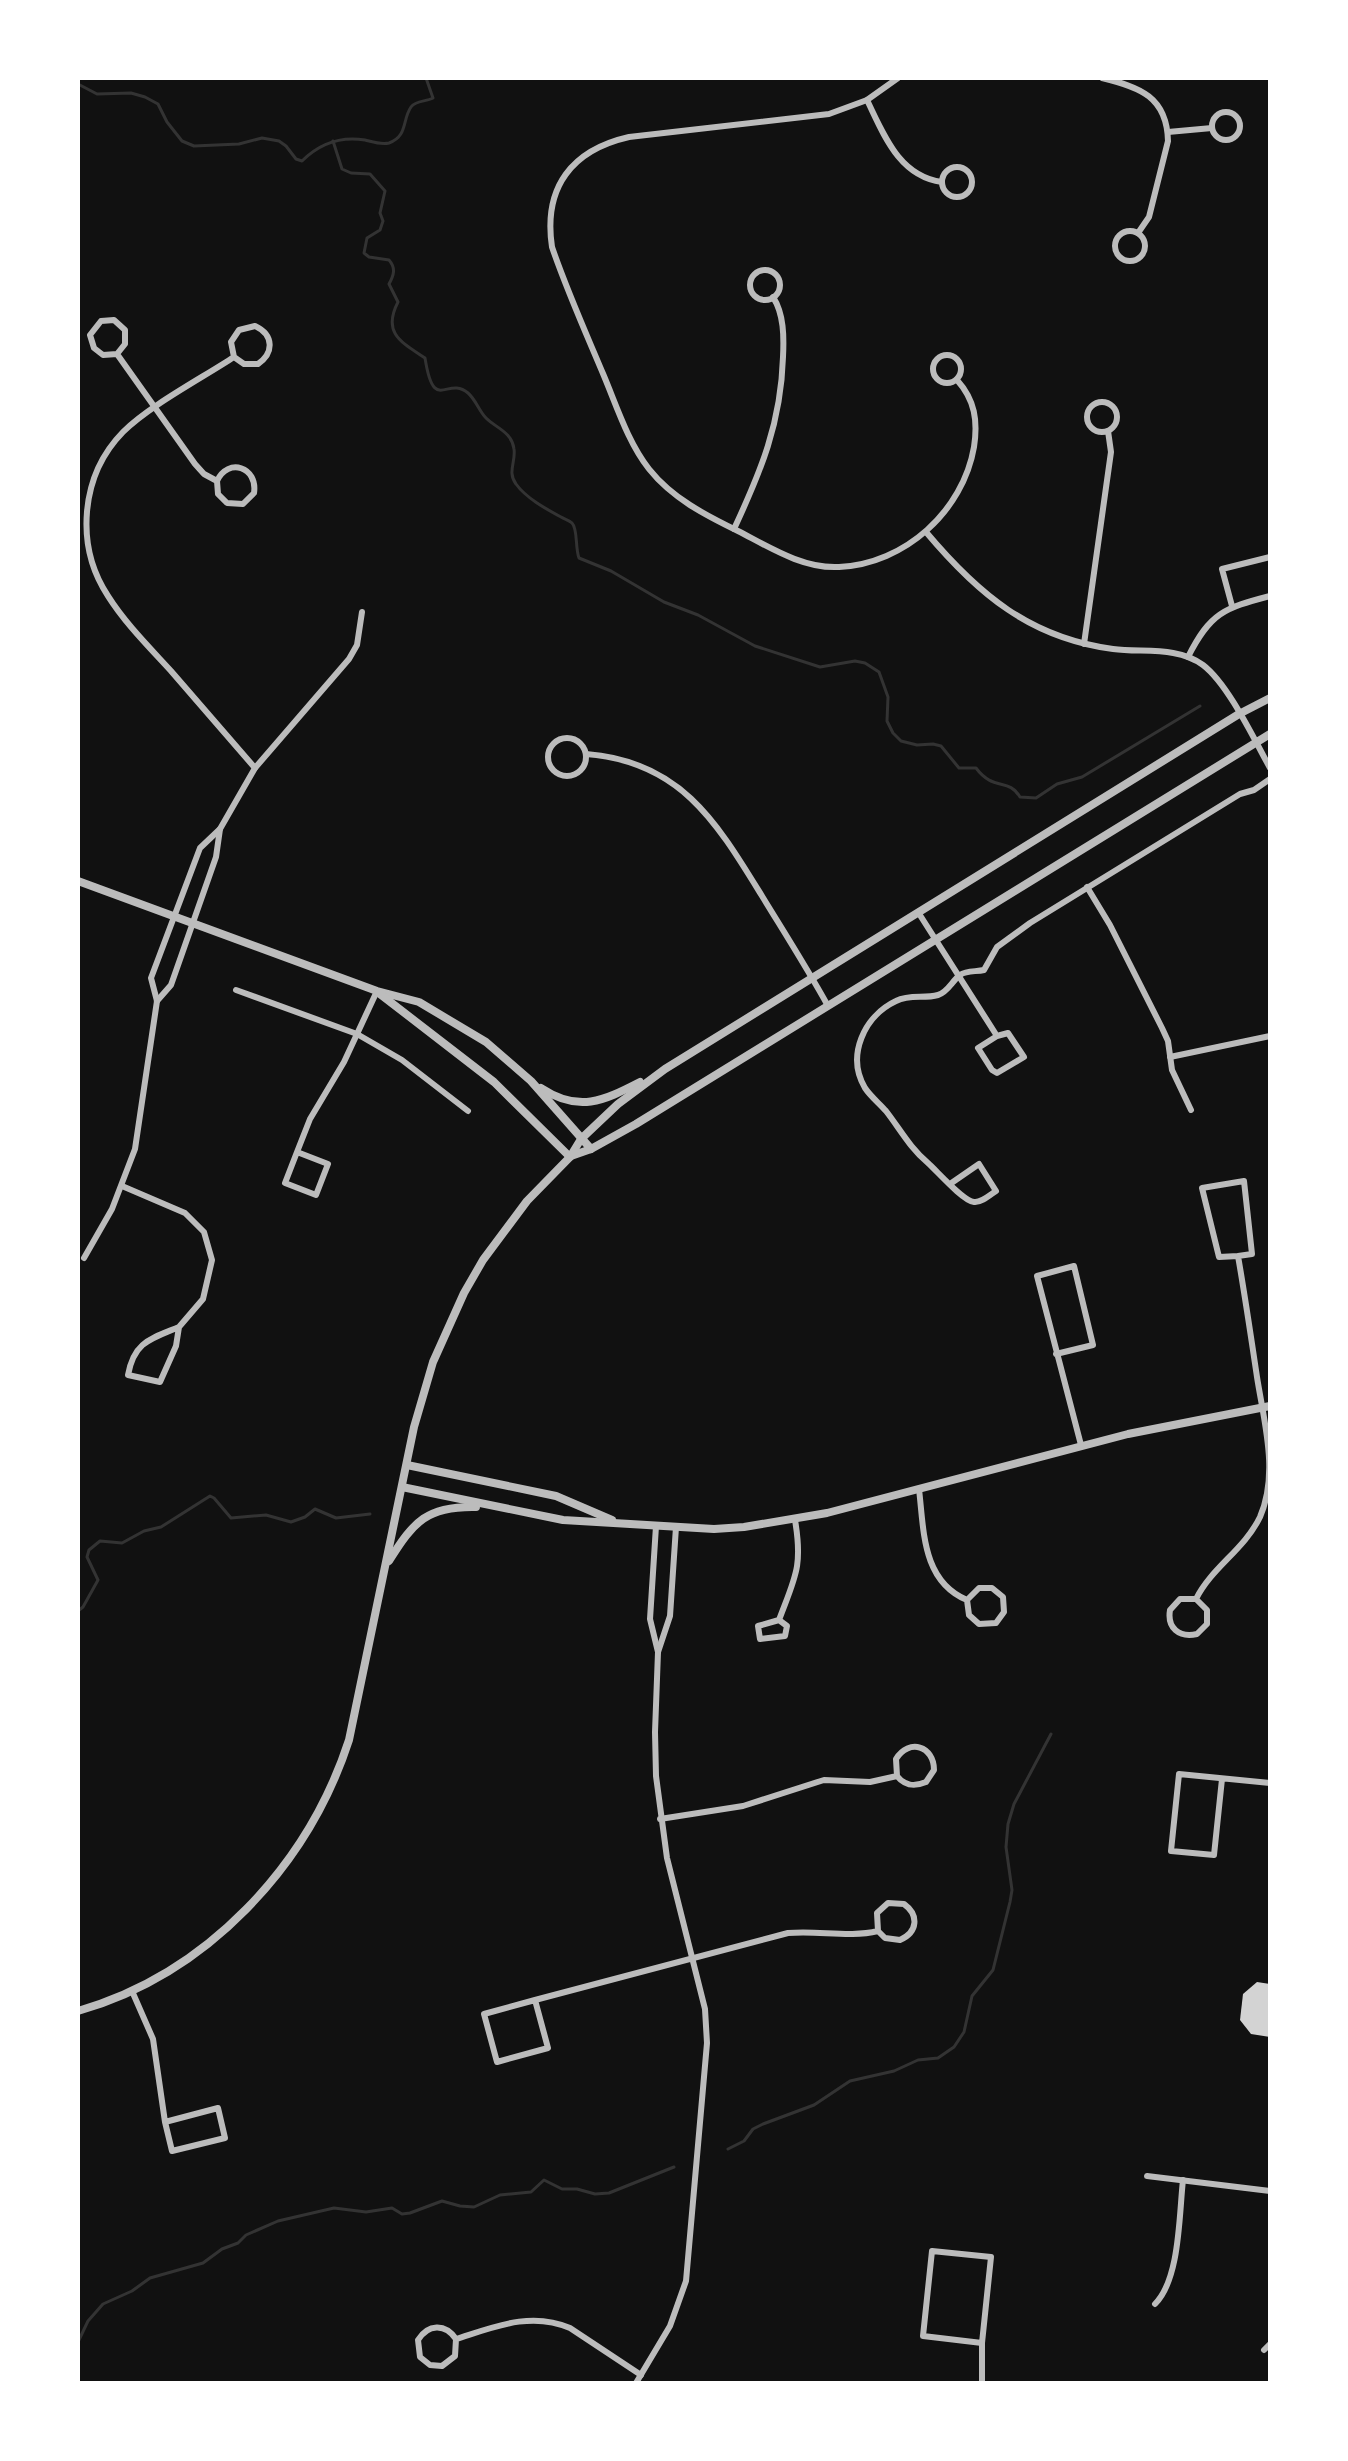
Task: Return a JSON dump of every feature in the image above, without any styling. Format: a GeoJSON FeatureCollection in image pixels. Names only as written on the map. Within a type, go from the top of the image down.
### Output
{"type":"FeatureCollection","features":[{"type":"Feature","properties":{"kind":"street"},"geometry":{"type":"LineString","coordinates":[[898,78],[867,100],[839,111],[803,119],[629,137],[591,149],[566,174],[554,200],[549,230],[556,258],[638,453],[650,470],[678,498],[805,563],[837,567],[856,565],[895,552],[926,532],[955,498],[966,477],[975,437],[973,403],[957,380]]}},
{"type":"Feature","properties":{"kind":"street"},"geometry":{"type":"LineString","coordinates":[[1102,78],[1146,92],[1160,109],[1168,132],[1149,217],[1138,233]]}},
{"type":"Feature","properties":{"kind":"street"},"geometry":{"type":"LineString","coordinates":[[867,100],[889,145],[908,168],[942,182]]}},
{"type":"Feature","properties":{"kind":"street"},"geometry":{"type":"LineString","coordinates":[[1227,111],[1233,113],[1240,123],[1240,130],[1231,139],[1219,138],[1212,128],[1216,116],[1227,111]]}},
{"type":"Feature","properties":{"kind":"street"},"geometry":{"type":"LineString","coordinates":[[1168,132],[1212,128]]}},
{"type":"Feature","properties":{"kind":"street"},"geometry":{"type":"LineString","coordinates":[[960,167],[970,174],[972,180],[968,192],[956,197],[944,189],[942,182],[948,170],[960,167]]}},
{"type":"Feature","properties":{"kind":"street"},"geometry":{"type":"LineString","coordinates":[[1127,231],[1138,233],[1144,242],[1140,257],[1130,261],[1119,257],[1114,247],[1117,237],[1127,231]]}},
{"type":"Feature","properties":{"kind":"street"},"geometry":{"type":"LineString","coordinates":[[765,270],[776,275],[779,287],[773,297],[761,299],[752,292],[750,286],[754,275],[765,270]]}},
{"type":"Feature","properties":{"kind":"street"},"geometry":{"type":"LineString","coordinates":[[734,529],[767,454],[779,405],[784,347],[780,315],[773,297]]}},
{"type":"Feature","properties":{"kind":"street"},"geometry":{"type":"LineString","coordinates":[[114,320],[125,330],[125,344],[117,354],[103,355],[94,348],[90,335],[101,321],[114,320]]}},
{"type":"Feature","properties":{"kind":"street"},"geometry":{"type":"LineString","coordinates":[[255,326],[267,335],[269,353],[258,364],[244,364],[234,357],[231,342],[239,330],[255,326]]}},
{"type":"Feature","properties":{"kind":"street"},"geometry":{"type":"LineString","coordinates":[[117,354],[195,464],[204,474],[217,481]]}},
{"type":"Feature","properties":{"kind":"street"},"geometry":{"type":"LineString","coordinates":[[234,357],[123,432],[110,448],[89,490],[87,513],[89,547],[96,576],[115,608],[255,768]]}},
{"type":"Feature","properties":{"kind":"street"},"geometry":{"type":"LineString","coordinates":[[956,357],[962,369],[957,380],[945,383],[934,376],[934,363],[938,358],[956,357]]}},
{"type":"Feature","properties":{"kind":"street"},"geometry":{"type":"LineString","coordinates":[[1098,402],[1109,403],[1117,412],[1117,423],[1108,431],[1096,431],[1088,422],[1088,410],[1098,402]]}},
{"type":"Feature","properties":{"kind":"street"},"geometry":{"type":"LineString","coordinates":[[1084,644],[1111,452],[1108,431]]}},
{"type":"Feature","properties":{"kind":"street"},"geometry":{"type":"LineString","coordinates":[[240,467],[254,478],[254,493],[243,504],[227,503],[218,494],[217,481],[225,469],[240,467]]}},
{"type":"Feature","properties":{"kind":"street"},"geometry":{"type":"LineString","coordinates":[[78,487],[89,490]]}},
{"type":"Feature","properties":{"kind":"street"},"geometry":{"type":"LineString","coordinates":[[926,532],[962,574],[1003,608],[1043,630],[1084,644],[1118,650],[1160,651],[1188,657],[1213,674],[1270,768]]}},
{"type":"Feature","properties":{"kind":"street"},"geometry":{"type":"LineString","coordinates":[[1232,606],[1222,569],[1270,557]]}},
{"type":"Feature","properties":{"kind":"street"},"geometry":{"type":"LineString","coordinates":[[1188,657],[1203,630],[1214,618],[1232,606],[1270,596]]}},
{"type":"Feature","properties":{"kind":"street"},"geometry":{"type":"LineString","coordinates":[[84,1258],[100,1234],[122,1186],[139,1133],[157,1001],[151,978],[200,848],[220,829],[255,768],[349,659],[357,645],[362,612]]}},
{"type":"Feature","properties":{"kind":"street"},"geometry":{"type":"LineString","coordinates":[[78,2011],[132,1991],[191,1957],[239,1916],[280,1873],[310,1828],[335,1780],[349,1740],[414,1427],[433,1362],[464,1293],[483,1260],[527,1201],[570,1157],[581,1139],[618,1104],[665,1069],[1239,714],[1270,698]]}},
{"type":"Feature","properties":{"kind":"street"},"geometry":{"type":"LineString","coordinates":[[570,1157],[591,1149],[828,1006],[1270,734]]}},
{"type":"Feature","properties":{"kind":"street"},"geometry":{"type":"LineString","coordinates":[[586,754],[584,766],[570,776],[558,774],[548,759],[553,744],[567,738],[577,741],[586,754],[607,756],[658,773],[695,801],[723,834],[828,1006]]}},
{"type":"Feature","properties":{"kind":"street"},"geometry":{"type":"LineString","coordinates":[[950,1184],[979,1164],[996,1191],[974,1202],[950,1184],[917,1155],[861,1080],[857,1054],[866,1027],[882,1010],[904,997],[942,993],[959,976],[984,970],[997,947],[1087,887],[1270,779]]}},
{"type":"Feature","properties":{"kind":"street"},"geometry":{"type":"LineString","coordinates":[[157,1001],[171,985],[193,925],[216,857],[220,829]]}},
{"type":"Feature","properties":{"kind":"street"},"geometry":{"type":"LineString","coordinates":[[78,881],[377,991],[419,1002],[486,1042],[531,1081],[555,1097],[587,1103],[611,1097],[665,1069]]}},
{"type":"Feature","properties":{"kind":"street"},"geometry":{"type":"LineString","coordinates":[[1087,887],[1110,925],[1162,1028],[1168,1041],[1176,1082],[1191,1110]]}},
{"type":"Feature","properties":{"kind":"street"},"geometry":{"type":"LineString","coordinates":[[918,912],[997,1036]]}},
{"type":"Feature","properties":{"kind":"street"},"geometry":{"type":"LineString","coordinates":[[236,990],[357,1034],[402,1060],[468,1111]]}},
{"type":"Feature","properties":{"kind":"street"},"geometry":{"type":"LineString","coordinates":[[297,1152],[328,1164],[316,1195],[285,1183],[297,1152],[310,1119],[344,1062],[377,991]]}},
{"type":"Feature","properties":{"kind":"street"},"geometry":{"type":"LineString","coordinates":[[377,991],[494,1082],[570,1157]]}},
{"type":"Feature","properties":{"kind":"street"},"geometry":{"type":"LineString","coordinates":[[1008,1033],[1024,1057],[997,1073],[978,1048],[997,1036],[1008,1033]]}},
{"type":"Feature","properties":{"kind":"street"},"geometry":{"type":"LineString","coordinates":[[1170,1057],[1270,1036]]}},
{"type":"Feature","properties":{"kind":"street"},"geometry":{"type":"LineString","coordinates":[[531,1081],[591,1149]]}},
{"type":"Feature","properties":{"kind":"street"},"geometry":{"type":"LineString","coordinates":[[1244,1181],[1252,1254],[1238,1256],[1219,1257],[1202,1188],[1244,1181]]}},
{"type":"Feature","properties":{"kind":"street"},"geometry":{"type":"LineString","coordinates":[[122,1186],[185,1213],[197,1223],[209,1246],[212,1260],[203,1299],[179,1327],[138,1347],[130,1362],[128,1375],[160,1382],[176,1346],[179,1327]]}},
{"type":"Feature","properties":{"kind":"street"},"geometry":{"type":"LineString","coordinates":[[1196,1599],[1213,1574],[1240,1548],[1261,1514],[1270,1468],[1266,1406],[1238,1256]]}},
{"type":"Feature","properties":{"kind":"street"},"geometry":{"type":"LineString","coordinates":[[1056,1354],[1093,1345],[1074,1266],[1037,1276],[1056,1354],[1081,1445]]}},
{"type":"Feature","properties":{"kind":"street"},"geometry":{"type":"LineString","coordinates":[[402,1487],[563,1520],[714,1529],[795,1520],[1081,1445],[1266,1406]]}},
{"type":"Feature","properties":{"kind":"street"},"geometry":{"type":"LineString","coordinates":[[407,1465],[556,1496],[616,1522]]}},
{"type":"Feature","properties":{"kind":"street"},"geometry":{"type":"LineString","coordinates":[[919,1489],[930,1564],[952,1594],[967,1600]]}},
{"type":"Feature","properties":{"kind":"street"},"geometry":{"type":"LineString","coordinates":[[387,1565],[407,1533],[426,1516],[453,1506],[496,1507]]}},
{"type":"Feature","properties":{"kind":"street"},"geometry":{"type":"LineString","coordinates":[[1261,1514],[1270,1514]]}},
{"type":"Feature","properties":{"kind":"street"},"geometry":{"type":"LineString","coordinates":[[779,1620],[799,1561],[795,1520]]}},
{"type":"Feature","properties":{"kind":"street"},"geometry":{"type":"LineString","coordinates":[[636,2383],[679,2305],[690,2253],[707,2043],[705,2009],[674,1893],[660,1819],[655,1732],[658,1652],[650,1619],[656,1526]]}},
{"type":"Feature","properties":{"kind":"street"},"geometry":{"type":"LineString","coordinates":[[658,1652],[670,1616],[676,1527]]}},
{"type":"Feature","properties":{"kind":"street"},"geometry":{"type":"LineString","coordinates":[[979,1588],[992,1588],[1003,1597],[1004,1612],[996,1623],[979,1624],[969,1615],[967,1600],[979,1588]]}},
{"type":"Feature","properties":{"kind":"street"},"geometry":{"type":"LineString","coordinates":[[1180,1599],[1196,1599],[1207,1610],[1207,1624],[1192,1636],[1178,1633],[1170,1622],[1170,1610],[1180,1599]]}},
{"type":"Feature","properties":{"kind":"street"},"geometry":{"type":"LineString","coordinates":[[779,1620],[787,1626],[785,1636],[760,1639],[758,1626],[779,1620]]}},
{"type":"Feature","properties":{"kind":"street"},"geometry":{"type":"LineString","coordinates":[[920,1747],[931,1756],[934,1770],[926,1782],[913,1786],[897,1776],[896,1759],[905,1748],[920,1747]]}},
{"type":"Feature","properties":{"kind":"street"},"geometry":{"type":"LineString","coordinates":[[1222,1779],[1214,1855],[1171,1851],[1179,1774],[1270,1783]]}},
{"type":"Feature","properties":{"kind":"street"},"geometry":{"type":"LineString","coordinates":[[660,1819],[743,1806],[824,1780],[870,1782],[897,1776]]}},
{"type":"Feature","properties":{"kind":"street"},"geometry":{"type":"LineString","coordinates":[[888,1903],[904,1904],[914,1913],[915,1926],[906,1938],[893,1941],[878,1931],[877,1913],[888,1903]]}},
{"type":"Feature","properties":{"kind":"street"},"geometry":{"type":"LineString","coordinates":[[535,2000],[548,2048],[497,2062],[484,2014],[535,2000],[692,1958],[788,1933],[866,1934],[878,1931]]}},
{"type":"Feature","properties":{"kind":"street"},"geometry":{"type":"LineString","coordinates":[[132,1991],[156,2051],[158,2088],[165,2122],[172,2151],[225,2138],[218,2108],[165,2122]]}},
{"type":"Feature","properties":{"kind":"street"},"geometry":{"type":"LineString","coordinates":[[1147,2176],[1270,2191]]}},
{"type":"Feature","properties":{"kind":"street"},"geometry":{"type":"LineString","coordinates":[[1155,2304],[1163,2296],[1171,2277],[1183,2180]]}},
{"type":"Feature","properties":{"kind":"street"},"geometry":{"type":"LineString","coordinates":[[982,2343],[923,2336],[932,2251],[991,2257],[982,2343],[982,2383]]}},
{"type":"Feature","properties":{"kind":"street"},"geometry":{"type":"LineString","coordinates":[[456,2339],[511,2322],[534,2320],[560,2324],[641,2375]]}},
{"type":"Feature","properties":{"kind":"street"},"geometry":{"type":"LineString","coordinates":[[445,2328],[456,2339],[457,2352],[448,2364],[430,2365],[420,2357],[418,2340],[426,2330],[445,2328]]}},
{"type":"Feature","properties":{"kind":"street"},"geometry":{"type":"LineString","coordinates":[[1264,2350],[1270,2344]]}},
{"type":"Feature","properties":{"kind":"building"},"geometry":{"type":"Polygon","coordinates":[[[1257,1982],[1270,1984],[1270,2037],[1251,2034],[1240,2020],[1243,1994],[1257,1982]]]}},
{"type":"Feature","properties":{"kind":"waterway"},"geometry":{"type":"LineString","coordinates":[[78,84],[97,94],[131,93],[145,97],[158,104],[182,141],[194,146],[239,144],[262,138],[279,141],[296,159],[302,161],[323,146],[339,140],[356,139],[383,144],[395,140],[402,132],[411,107],[433,98],[426,78]]}},
{"type":"Feature","properties":{"kind":"waterway"},"geometry":{"type":"LineString","coordinates":[[333,141],[342,169],[370,174],[385,191],[380,230],[367,238],[364,253],[369,257],[389,260],[393,266],[389,284],[398,302],[392,322],[396,336],[425,358],[429,375],[437,389],[454,388],[468,393],[486,418],[507,434],[514,449],[513,480],[531,498],[572,523],[579,558],[611,571],[664,602],[698,615],[755,646],[820,667],[855,661],[865,663],[879,672],[888,697],[887,721],[901,741],[941,746],[959,768],[976,768],[989,780],[1011,787],[1020,797],[1036,798],[1057,784],[1082,777],[1200,706]]}},
{"type":"Feature","properties":{"kind":"waterway"},"geometry":{"type":"LineString","coordinates":[[78,1611],[98,1580],[87,1557],[89,1550],[100,1541],[122,1543],[144,1531],[161,1527],[210,1496],[231,1518],[266,1515],[291,1522],[315,1509],[336,1518],[370,1514]]}},
{"type":"Feature","properties":{"kind":"waterway"},"geometry":{"type":"LineString","coordinates":[[728,2149],[744,2141],[753,2129],[814,2105],[850,2081],[894,2071],[918,2060],[938,2058],[954,2047],[964,2032],[972,1996],[993,1970],[1010,1902],[1012,1890],[1006,1847],[1014,1804],[1051,1734]]}},
{"type":"Feature","properties":{"kind":"waterway"},"geometry":{"type":"LineString","coordinates":[[78,2342],[88,2321],[103,2304],[132,2291],[150,2278],[203,2263],[246,2235],[278,2221],[334,2208],[366,2212],[392,2208],[402,2214],[442,2201],[474,2207],[500,2195],[531,2192],[544,2180],[562,2189],[609,2193],[674,2167]]}}]}
